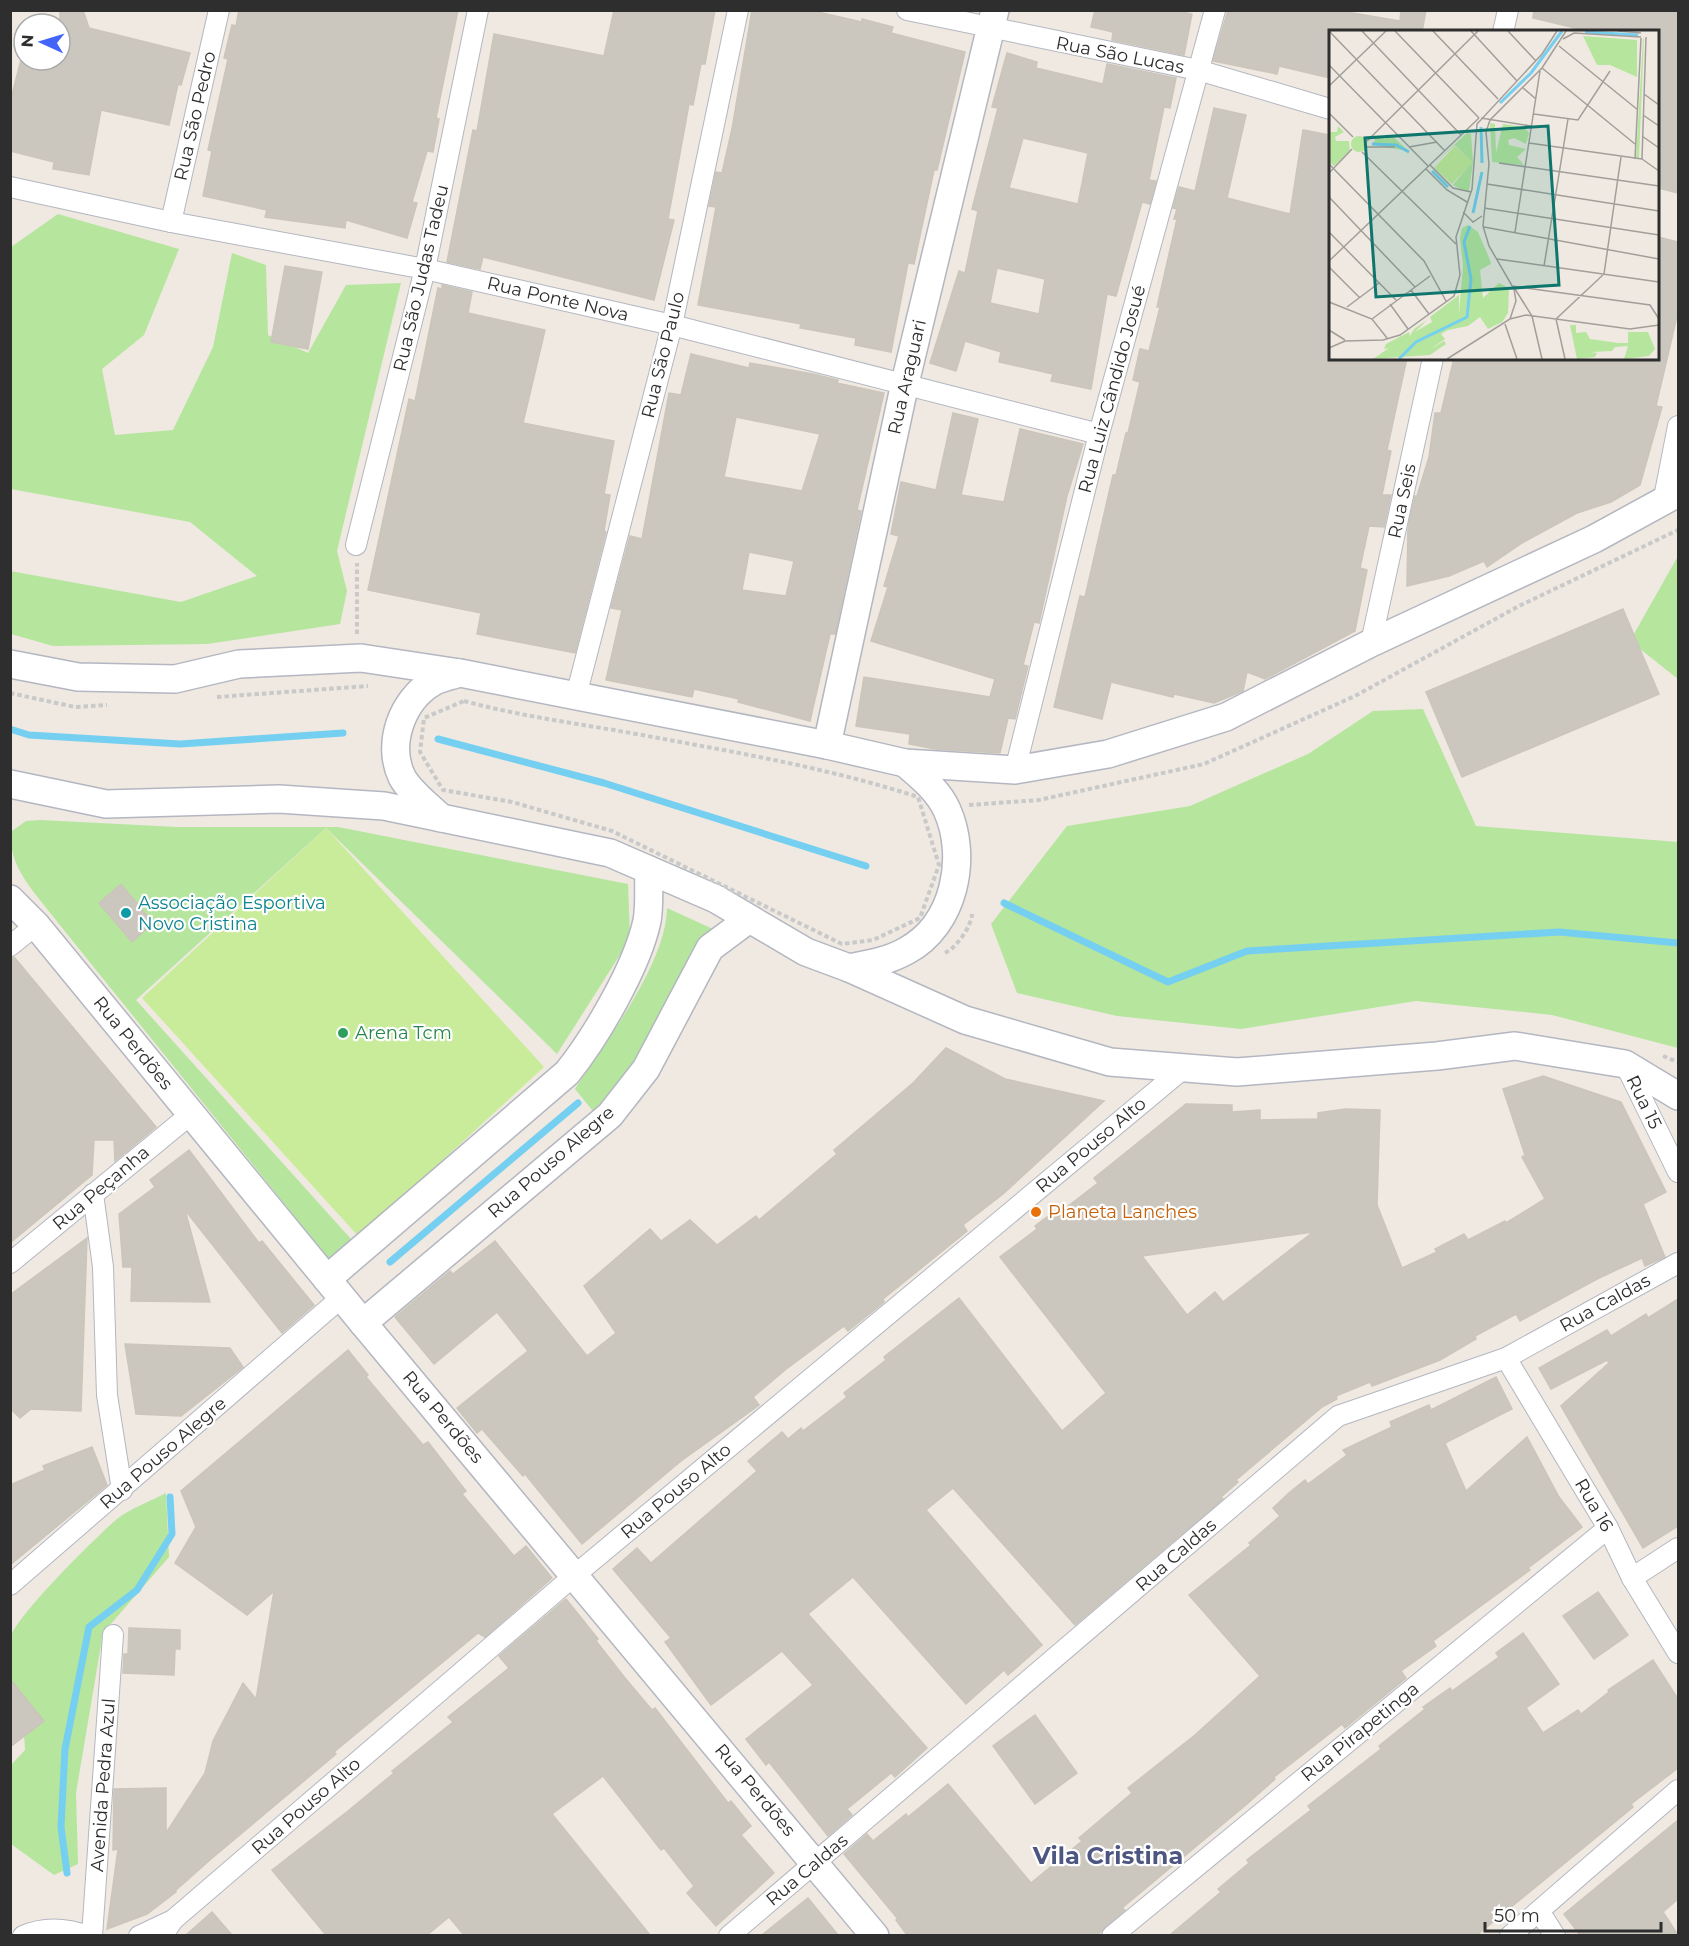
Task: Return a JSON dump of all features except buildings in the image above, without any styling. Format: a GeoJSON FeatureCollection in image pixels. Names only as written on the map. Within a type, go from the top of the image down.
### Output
{"type":"FeatureCollection","features":[{"type":"Feature","properties":{"kind":"main road","name":"Rua Araguari"},"geometry":{"type":"LineString","coordinates":[[827,745],[905,383],[993,20]]}},
{"type":"Feature","properties":{"kind":"main road"},"geometry":{"type":"LineString","coordinates":[[10,664],[78,677],[175,679],[239,664],[356,658],[460,673],[827,745],[904,764],[1015,770],[1108,754],[1226,717],[1371,643],[1594,539],[1671,498]]}},
{"type":"Feature","properties":{"kind":"main road"},"geometry":{"type":"LineString","coordinates":[[441,818],[402,777],[397,749],[400,720],[410,702],[432,683],[460,673]]}},
{"type":"Feature","properties":{"kind":"main road"},"geometry":{"type":"LineString","coordinates":[[849,968],[879,963],[908,950],[932,929],[948,902],[957,872],[956,840],[947,810],[929,783],[904,764]]}},
{"type":"Feature","properties":{"kind":"main road"},"geometry":{"type":"LineString","coordinates":[[14,790],[106,804],[279,799],[384,806],[610,853],[716,899],[806,952],[849,968],[965,1020],[1110,1062],[1237,1072],[1437,1056],[1515,1046],[1625,1064],[1678,1096]]}},
{"type":"Feature","properties":{"kind":"main road","name":"Rua Pouso Alegre"},"geometry":{"type":"LineString","coordinates":[[334,1288],[567,1073],[586,1049],[631,965],[647,921],[649,870]]}},
{"type":"Feature","properties":{"kind":"main road","name":"Rua Perdões"},"geometry":{"type":"LineString","coordinates":[[10,899],[36,925],[363,1323],[875,1935]]}},
{"type":"Feature","properties":{"kind":"main road","name":"Rua Pouso Alegre"},"geometry":{"type":"LineString","coordinates":[[363,1323],[610,1115],[646,1069],[710,948],[749,919]]}},
{"type":"Feature","properties":{"kind":"street","name":"Rua São Pedro"},"geometry":{"type":"LineString","coordinates":[[171,222],[219,10]]}},
{"type":"Feature","properties":{"kind":"street","name":"Rua São Judas Tadeu"},"geometry":{"type":"LineString","coordinates":[[357,545],[425,269],[478,10]]}},
{"type":"Feature","properties":{"kind":"street","name":"Rua São Paulo"},"geometry":{"type":"LineString","coordinates":[[576,696],[672,325],[738,10]]}},
{"type":"Feature","properties":{"kind":"street","name":"Rua São Lucas"},"geometry":{"type":"LineString","coordinates":[[907,10],[993,20],[1198,70],[1329,109]]}},
{"type":"Feature","properties":{"kind":"street","name":"Rua Luiz Cândido Josué"},"geometry":{"type":"LineString","coordinates":[[1015,770],[1100,434],[1215,10]]}},
{"type":"Feature","properties":{"kind":"street"},"geometry":{"type":"LineString","coordinates":[[1503,30],[1508,10]]}},
{"type":"Feature","properties":{"kind":"street","name":"Rua Ponte Nova"},"geometry":{"type":"LineString","coordinates":[[10,187],[171,222],[425,269],[672,325],[1100,434]]}},
{"type":"Feature","properties":{"kind":"street","name":"Rua Seis"},"geometry":{"type":"LineString","coordinates":[[1371,643],[1433,360]]}},
{"type":"Feature","properties":{"kind":"street"},"geometry":{"type":"LineString","coordinates":[[1671,498],[1678,426]]}},
{"type":"Feature","properties":{"kind":"street"},"geometry":{"type":"LineString","coordinates":[[10,946],[36,925]]}},
{"type":"Feature","properties":{"kind":"street","name":"Rua 15"},"geometry":{"type":"LineString","coordinates":[[1625,1064],[1678,1172]]}},
{"type":"Feature","properties":{"kind":"street","name":"Rua Pouso Alto"},"geometry":{"type":"LineString","coordinates":[[139,1935],[167,1928],[575,1575],[1184,1068]]}},
{"type":"Feature","properties":{"kind":"street","name":"Rua Peçanha"},"geometry":{"type":"LineString","coordinates":[[10,1263],[191,1114]]}},
{"type":"Feature","properties":{"kind":"street"},"geometry":{"type":"LineString","coordinates":[[93,1194],[103,1267],[106,1395],[122,1490]]}},
{"type":"Feature","properties":{"kind":"street","name":"Rua Caldas"},"geometry":{"type":"LineString","coordinates":[[729,1935],[1338,1416],[1506,1358],[1678,1263]]}},
{"type":"Feature","properties":{"kind":"street","name":"Rua Pouso Alegre"},"geometry":{"type":"LineString","coordinates":[[10,1585],[122,1490],[334,1288]]}},
{"type":"Feature","properties":{"kind":"street","name":"Rua 16"},"geometry":{"type":"LineString","coordinates":[[1506,1358],[1608,1528],[1632,1578],[1678,1653]]}},
{"type":"Feature","properties":{"kind":"street","name":"Rua Pirapetinga"},"geometry":{"type":"LineString","coordinates":[[1112,1935],[1608,1528]]}},
{"type":"Feature","properties":{"kind":"street"},"geometry":{"type":"LineString","coordinates":[[1632,1578],[1678,1548]]}},
{"type":"Feature","properties":{"kind":"street","name":"Avenida Pedra Azul"},"geometry":{"type":"LineString","coordinates":[[90,1935],[113,1635]]}},
{"type":"Feature","properties":{"kind":"street"},"geometry":{"type":"LineString","coordinates":[[1510,1935],[1678,1790]]}},
{"type":"Feature","properties":{"kind":"street"},"geometry":{"type":"LineString","coordinates":[[1539,1911],[1555,1935]]}},
{"type":"Feature","properties":{"kind":"street"},"geometry":{"type":"LineString","coordinates":[[10,1924],[28,1933],[53,1929],[90,1935]]}},
{"type":"Feature","properties":{"kind":"path"},"geometry":{"type":"LineString","coordinates":[[969,814],[966,805],[1039,800],[1204,764],[1355,696],[1519,606],[1678,530]]}},
{"type":"Feature","properties":{"kind":"path"},"geometry":{"type":"LineString","coordinates":[[356,658],[357,545]]}},
{"type":"Feature","properties":{"kind":"path"},"geometry":{"type":"LineString","coordinates":[[206,698],[276,691],[379,687]]}},
{"type":"Feature","properties":{"kind":"path"},"geometry":{"type":"LineString","coordinates":[[10,693],[75,706],[118,704]]}},
{"type":"Feature","properties":{"kind":"path"},"geometry":{"type":"LineString","coordinates":[[422,693],[464,701],[514,715],[642,735],[873,783],[918,797],[939,865],[920,918],[873,940],[842,944],[612,831],[512,802],[443,790],[420,752],[424,718],[464,701]]}},
{"type":"Feature","properties":{"kind":"path"},"geometry":{"type":"LineString","coordinates":[[943,955],[952,950],[972,920],[973,909]]}},
{"type":"Feature","properties":{"kind":"path"},"geometry":{"type":"LineString","coordinates":[[1653,1054],[1675,1058],[1678,1062]]}},
{"type":"Feature","properties":{"kind":"green space"},"geometry":{"type":"Polygon","coordinates":[[[58,214],[179,249],[144,335],[102,369],[115,435],[173,430],[213,347],[232,253],[266,265],[268,335],[308,353],[346,285],[401,283],[337,551],[347,591],[340,624],[207,644],[53,646],[11,634],[10,571],[181,602],[257,576],[190,522],[11,489],[11,247],[58,214]]]}},
{"type":"Feature","properties":{"kind":"green space"},"geometry":{"type":"Polygon","coordinates":[[[1678,556],[1678,679],[1630,641],[1678,556]]]}},
{"type":"Feature","properties":{"kind":"green space"},"geometry":{"type":"Polygon","coordinates":[[[1423,709],[1476,826],[1678,842],[1678,1048],[1552,1015],[1416,1001],[1241,1029],[1117,1016],[1017,993],[991,924],[1067,826],[1190,806],[1308,754],[1373,711],[1423,709]]]}},
{"type":"Feature","properties":{"kind":"green space"},"geometry":{"type":"Polygon","coordinates":[[[26,821],[177,827],[338,827],[628,884],[630,939],[557,1054],[326,828],[136,1000],[351,1239],[329,1259],[26,881],[14,857],[11,844],[12,831],[26,821]]]}},
{"type":"Feature","properties":{"kind":"green space","name":"Arena Tcm"},"geometry":{"type":"Polygon","coordinates":[[[326,828],[544,1067],[359,1237],[142,998],[326,828]]]}},
{"type":"Feature","properties":{"kind":"green space"},"geometry":{"type":"Polygon","coordinates":[[[667,908],[713,929],[697,949],[635,1067],[597,1116],[575,1089],[646,977],[664,930],[667,908]]]}},
{"type":"Feature","properties":{"kind":"green space"},"geometry":{"type":"Polygon","coordinates":[[[166,1493],[169,1557],[103,1633],[76,1793],[78,1864],[54,1875],[11,1844],[11,1765],[25,1750],[22,1722],[10,1665],[11,1637],[41,1595],[107,1528],[128,1511],[166,1493]]]}},
{"type":"Feature","properties":{"kind":"waterway"},"geometry":{"type":"LineString","coordinates":[[10,729],[29,735],[180,744],[343,733]]}},
{"type":"Feature","properties":{"kind":"waterway"},"geometry":{"type":"LineString","coordinates":[[438,739],[604,783],[866,866]]}},
{"type":"Feature","properties":{"kind":"waterway"},"geometry":{"type":"LineString","coordinates":[[1004,903],[1168,982],[1247,951],[1559,932],[1678,943]]}},
{"type":"Feature","properties":{"kind":"waterway"},"geometry":{"type":"LineString","coordinates":[[390,1262],[578,1103]]}},
{"type":"Feature","properties":{"kind":"waterway"},"geometry":{"type":"LineString","coordinates":[[67,1873],[61,1827],[65,1749],[89,1627],[137,1590],[172,1534],[170,1497]]}},
{"type":"Feature","properties":{"kind":"place","name":"Associação Esportiva Novo Cristina"},"geometry":{"type":"Point","coordinates":[126,913]}},
{"type":"Feature","properties":{"kind":"place","name":"Arena Tcm"},"geometry":{"type":"Point","coordinates":[343,1033]}},
{"type":"Feature","properties":{"kind":"place","name":"Planeta Lanches"},"geometry":{"type":"Point","coordinates":[1036,1212]}},
{"type":"Feature","properties":{"kind":"district","name":"Vila Cristina"},"geometry":{"type":"Point","coordinates":[1108,1856]}}]}
